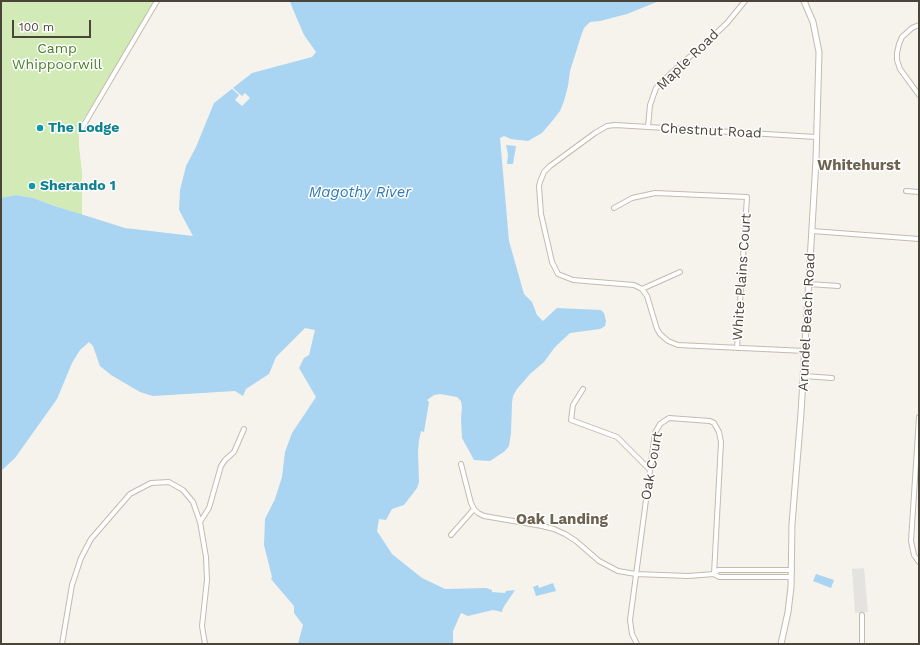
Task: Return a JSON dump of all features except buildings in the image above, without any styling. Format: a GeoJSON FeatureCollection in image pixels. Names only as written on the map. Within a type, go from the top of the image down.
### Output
{"type":"FeatureCollection","features":[{"type":"Feature","properties":{"kind":"street"},"geometry":{"type":"LineString","coordinates":[[82,128],[157,1]]}},
{"type":"Feature","properties":{"kind":"street","name":"Maple Road"},"geometry":{"type":"LineString","coordinates":[[648,127],[650,105],[656,88],[718,32],[745,1]]}},
{"type":"Feature","properties":{"kind":"street","name":"Arundel Beach Road"},"geometry":{"type":"LineString","coordinates":[[781,644],[790,600],[792,570],[792,524],[804,376],[816,160],[819,52],[813,22],[804,1]]}},
{"type":"Feature","properties":{"kind":"street"},"geometry":{"type":"LineString","coordinates":[[919,26],[912,28],[902,37],[899,44],[897,60],[900,69],[919,95]]}},
{"type":"Feature","properties":{"kind":"street","name":"Chestnut Road"},"geometry":{"type":"LineString","coordinates":[[642,289],[628,284],[573,280],[558,274],[552,262],[541,214],[539,186],[544,172],[606,126],[614,125],[816,137]]}},
{"type":"Feature","properties":{"kind":"street"},"geometry":{"type":"LineString","coordinates":[[906,191],[919,192]]}},
{"type":"Feature","properties":{"kind":"street","name":"White Plains Court"},"geometry":{"type":"LineString","coordinates":[[614,208],[632,198],[655,193],[747,198],[738,348]]}},
{"type":"Feature","properties":{"kind":"street"},"geometry":{"type":"LineString","coordinates":[[812,232],[919,239]]}},
{"type":"Feature","properties":{"kind":"street"},"geometry":{"type":"LineString","coordinates":[[680,272],[642,289],[648,296],[657,329],[668,341],[678,346],[805,351]]}},
{"type":"Feature","properties":{"kind":"street"},"geometry":{"type":"LineString","coordinates":[[809,284],[838,286]]}},
{"type":"Feature","properties":{"kind":"street"},"geometry":{"type":"LineString","coordinates":[[804,376],[832,378]]}},
{"type":"Feature","properties":{"kind":"street"},"geometry":{"type":"LineString","coordinates":[[582,389],[574,405],[571,420],[617,437],[650,470]]}},
{"type":"Feature","properties":{"kind":"street"},"geometry":{"type":"LineString","coordinates":[[919,417],[917,482],[911,541],[914,555],[919,562]]}},
{"type":"Feature","properties":{"kind":"street","name":"Oak Court"},"geometry":{"type":"LineString","coordinates":[[637,644],[632,632],[630,620],[655,433],[657,428],[664,421],[673,418],[704,419],[714,423],[719,432],[721,442],[714,574]]}},
{"type":"Feature","properties":{"kind":"street"},"geometry":{"type":"LineString","coordinates":[[200,522],[209,508],[221,466],[234,452],[244,429]]}},
{"type":"Feature","properties":{"kind":"street"},"geometry":{"type":"LineString","coordinates":[[461,464],[470,503],[474,509],[484,516],[554,529],[576,541],[592,556],[618,571],[636,574],[688,576],[714,574],[718,577],[791,577]]}},
{"type":"Feature","properties":{"kind":"street"},"geometry":{"type":"LineString","coordinates":[[62,644],[72,585],[81,558],[91,539],[130,494],[151,483],[169,482],[183,490],[193,502],[200,522],[207,567],[202,626],[205,644]]}},
{"type":"Feature","properties":{"kind":"street"},"geometry":{"type":"LineString","coordinates":[[451,535],[474,509]]}},
{"type":"Feature","properties":{"kind":"street"},"geometry":{"type":"LineString","coordinates":[[714,574],[718,570],[792,570]]}},
{"type":"Feature","properties":{"kind":"street"},"geometry":{"type":"LineString","coordinates":[[862,615],[862,644]]}},
{"type":"Feature","properties":{"kind":"green space","name":"Camp Whippoorwill"},"geometry":{"type":"Polygon","coordinates":[[[1,1],[155,1],[82,121],[79,129],[82,172],[82,215],[33,198],[16,195],[1,199],[1,1]]]}},
{"type":"Feature","properties":{"kind":"shaded area"},"geometry":{"type":"Polygon","coordinates":[[[864,568],[868,612],[855,613],[852,569],[864,568]]]}},
{"type":"Feature","properties":{"kind":"water","name":"Magothy River"},"geometry":{"type":"Polygon","coordinates":[[[290,1],[659,1],[627,14],[590,22],[584,28],[581,36],[560,111],[542,133],[528,141],[511,139],[504,136],[500,138],[509,241],[524,294],[532,302],[537,315],[543,321],[557,308],[601,310],[604,313],[606,321],[605,326],[600,329],[570,333],[555,347],[544,362],[530,374],[517,389],[513,396],[512,403],[509,446],[505,451],[490,461],[474,460],[462,438],[462,407],[461,401],[457,397],[440,394],[434,395],[427,400],[429,402],[424,432],[421,431],[419,440],[419,482],[417,488],[404,505],[392,509],[386,520],[379,519],[377,531],[392,554],[422,578],[445,589],[486,588],[492,590],[492,592],[505,593],[506,591],[515,590],[502,612],[493,610],[468,616],[461,613],[453,631],[453,644],[298,644],[303,625],[294,613],[294,606],[271,579],[272,577],[264,545],[265,519],[275,499],[282,477],[285,452],[292,433],[316,397],[299,368],[304,358],[309,355],[315,330],[305,328],[276,357],[269,374],[246,389],[243,396],[235,391],[153,396],[140,392],[111,375],[100,366],[93,346],[89,342],[80,350],[72,363],[57,399],[15,458],[1,471],[1,198],[16,195],[33,198],[125,228],[193,236],[179,210],[180,190],[186,166],[196,147],[214,103],[252,73],[312,57],[316,52],[304,35],[290,1]]]}},
{"type":"Feature","properties":{"kind":"water"},"geometry":{"type":"Polygon","coordinates":[[[506,145],[516,146],[513,164],[507,164],[508,154],[506,145]]]}},
{"type":"Feature","properties":{"kind":"water"},"geometry":{"type":"Polygon","coordinates":[[[816,574],[834,580],[831,588],[813,581],[816,574]]]}},
{"type":"Feature","properties":{"kind":"water"},"geometry":{"type":"Polygon","coordinates":[[[553,583],[556,591],[536,596],[533,587],[538,585],[539,588],[553,583]]]}},
{"type":"Feature","properties":{"kind":"pier"},"geometry":{"type":"Polygon","coordinates":[[[232,87],[242,96],[245,93],[250,98],[242,106],[235,100],[239,95],[231,88],[232,87]]]}},
{"type":"Feature","properties":{"kind":"place","name":"The Lodge"},"geometry":{"type":"Point","coordinates":[40,128]}},
{"type":"Feature","properties":{"kind":"place","name":"Sherando 1"},"geometry":{"type":"Point","coordinates":[32,186]}},
{"type":"Feature","properties":{"kind":"district","name":"Whitehurst"},"geometry":{"type":"Point","coordinates":[859,166]}},
{"type":"Feature","properties":{"kind":"district","name":"Oak Landing"},"geometry":{"type":"Point","coordinates":[562,520]}}]}
